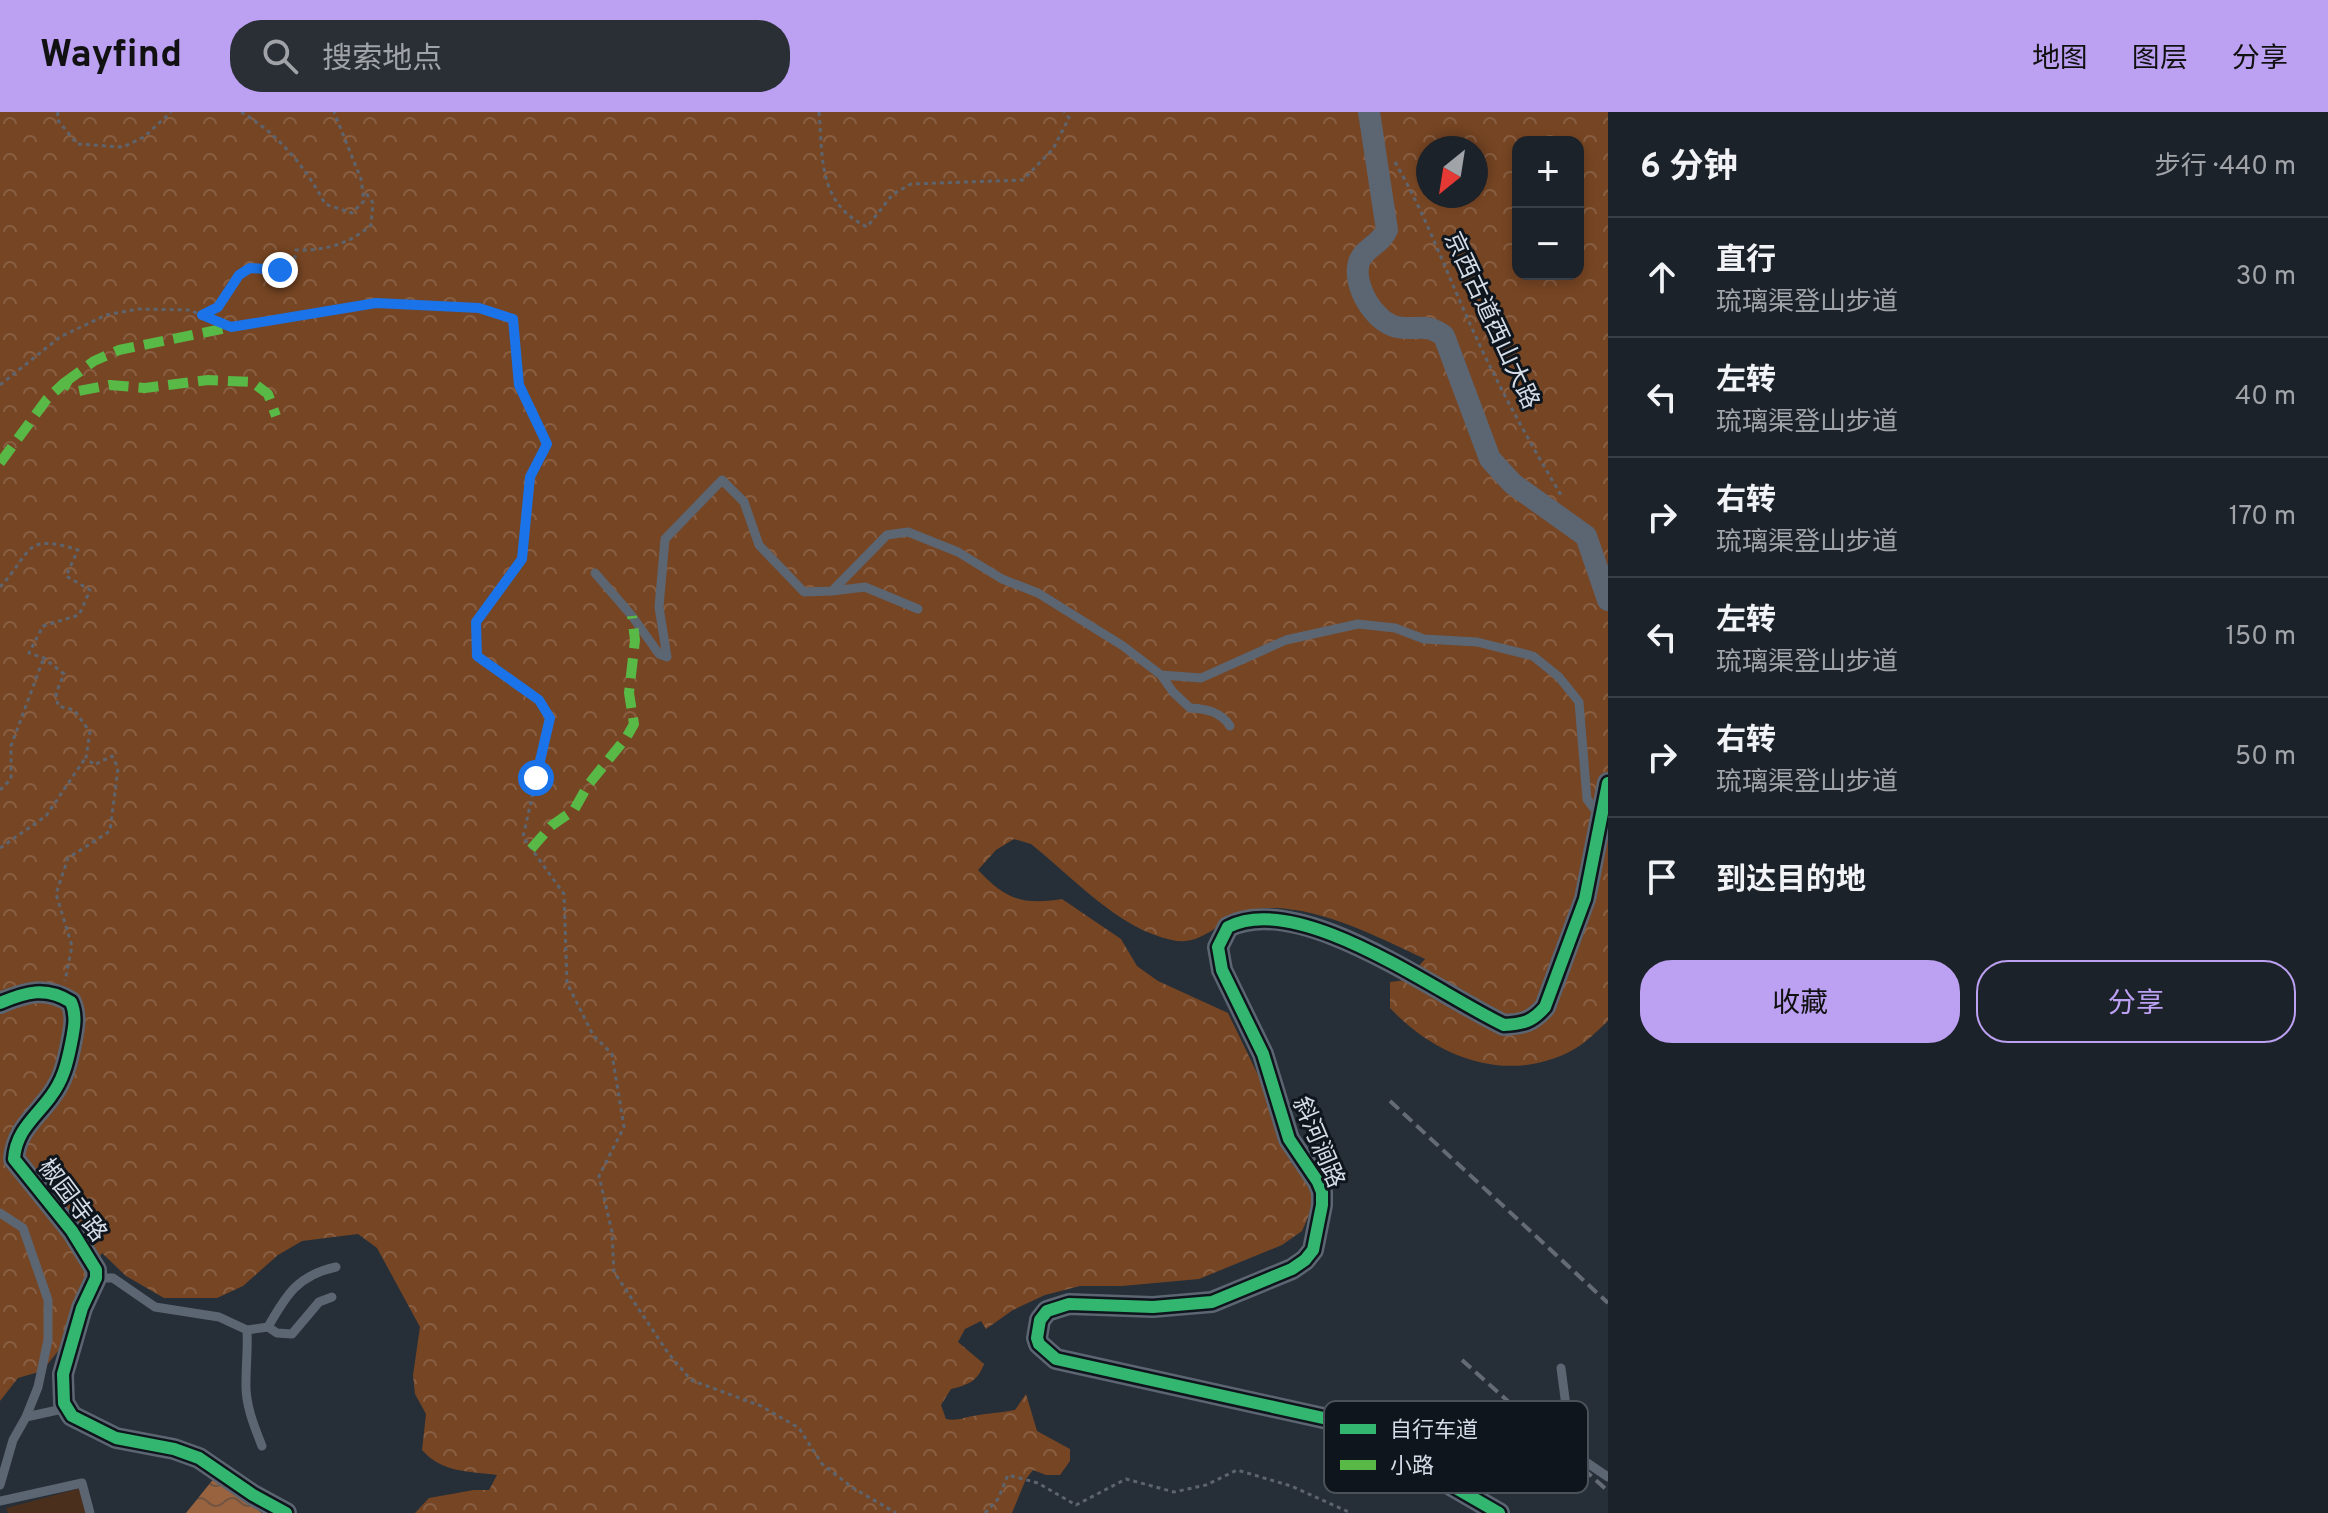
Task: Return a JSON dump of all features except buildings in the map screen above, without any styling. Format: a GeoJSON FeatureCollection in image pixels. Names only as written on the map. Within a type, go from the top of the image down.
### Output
{"type":"FeatureCollection","features":[{"type":"Feature","properties":{"kind":"street"},"geometry":{"type":"LineString","coordinates":[[1369,112],[1387,230],[1383,239],[1359,260],[1357,274],[1364,296],[1373,310],[1391,325],[1400,328],[1432,327],[1444,336],[1490,459],[1513,484],[1586,536],[1608,600]]}},
{"type":"Feature","properties":{"kind":"street","name":"斜河涧路"},"geometry":{"type":"LineString","coordinates":[[1324,1418],[1056,1359],[1039,1344],[1040,1320],[1047,1311],[1069,1304],[1153,1307],[1212,1302],[1292,1269],[1313,1250],[1322,1192],[1289,1139],[1263,1054],[1222,970],[1218,947],[1228,927],[1248,919],[1261,919],[1311,927],[1397,964],[1504,1025],[1524,1024],[1533,1020],[1545,1007],[1585,899],[1608,783]]}},
{"type":"Feature","properties":{"kind":"street"},"geometry":{"type":"LineString","coordinates":[[0,1003],[37,991],[60,994]]}},
{"type":"Feature","properties":{"kind":"street","name":"椒园寺路"},"geometry":{"type":"LineString","coordinates":[[60,994],[71,1002],[75,1013],[65,1071],[49,1099],[25,1125],[14,1159],[72,1231],[96,1270],[96,1278],[82,1308],[63,1374],[65,1398]]}},
{"type":"Feature","properties":{"kind":"street"},"geometry":{"type":"LineString","coordinates":[[65,1398],[72,1416],[116,1438],[174,1449],[199,1458],[253,1495],[286,1513]]}},
{"type":"Feature","properties":{"kind":"street","name":"斜河涧路"},"geometry":{"type":"LineString","coordinates":[[1464,1493],[1499,1513]]}},
{"type":"Feature","properties":{"kind":"lane"},"geometry":{"type":"LineString","coordinates":[[595,573],[659,654],[667,657],[659,607],[665,539],[722,480],[744,502],[759,545],[804,592],[865,587],[918,609]]}},
{"type":"Feature","properties":{"kind":"lane"},"geometry":{"type":"LineString","coordinates":[[832,591],[887,535],[908,532],[958,552],[1002,579],[1038,593],[1123,646],[1161,675],[1190,708],[1206,709],[1225,717],[1230,726]]}},
{"type":"Feature","properties":{"kind":"lane"},"geometry":{"type":"LineString","coordinates":[[1161,675],[1201,678],[1286,640],[1358,624],[1395,628],[1424,639],[1477,642],[1533,656],[1559,677],[1579,702],[1587,799],[1600,817]]}},
{"type":"Feature","properties":{"kind":"lane"},"geometry":{"type":"LineString","coordinates":[[0,1213],[23,1228],[48,1300],[48,1340],[38,1387],[13,1440],[0,1485]]}},
{"type":"Feature","properties":{"kind":"lane"},"geometry":{"type":"LineString","coordinates":[[268,1327],[301,1280],[321,1270],[336,1267]]}},
{"type":"Feature","properties":{"kind":"lane"},"geometry":{"type":"LineString","coordinates":[[96,1278],[113,1278],[155,1307],[219,1317],[247,1330],[268,1327],[277,1333],[292,1334],[319,1302],[332,1297]]}},
{"type":"Feature","properties":{"kind":"lane"},"geometry":{"type":"LineString","coordinates":[[247,1330],[249,1352],[245,1385],[251,1418],[262,1446]]}},
{"type":"Feature","properties":{"kind":"lane"},"geometry":{"type":"LineString","coordinates":[[1561,1368],[1565,1401]]}},
{"type":"Feature","properties":{"kind":"lane"},"geometry":{"type":"LineString","coordinates":[[38,1387],[65,1398]]}},
{"type":"Feature","properties":{"kind":"lane"},"geometry":{"type":"LineString","coordinates":[[26,1417],[65,1398]]}},
{"type":"Feature","properties":{"kind":"lane"},"geometry":{"type":"LineString","coordinates":[[1588,1463],[1608,1477]]}},
{"type":"Feature","properties":{"kind":"lane"},"geometry":{"type":"LineString","coordinates":[[0,1501],[82,1483],[90,1513]]}},
{"type":"Feature","properties":{"kind":"path"},"geometry":{"type":"LineString","coordinates":[[58,112],[57,119],[77,144],[123,147],[144,137],[171,112]]}},
{"type":"Feature","properties":{"kind":"path"},"geometry":{"type":"LineString","coordinates":[[241,112],[262,124],[310,175],[325,204],[352,213],[364,201],[361,179],[334,112]]}},
{"type":"Feature","properties":{"kind":"path"},"geometry":{"type":"LineString","coordinates":[[819,112],[825,177],[837,204],[847,217],[867,227],[893,194],[911,184],[1023,180],[1053,149],[1069,118],[1064,112]]}},
{"type":"Feature","properties":{"kind":"path"},"geometry":{"type":"LineString","coordinates":[[202,315],[218,307],[239,275],[250,268],[280,270],[294,265],[296,250],[320,251],[362,234],[371,225],[373,203],[362,187]]}},
{"type":"Feature","properties":{"kind":"path"},"geometry":{"type":"LineString","coordinates":[[0,385],[60,337],[106,315],[138,309],[189,310],[231,327],[376,303],[479,308],[513,319],[519,385],[547,444],[530,477],[522,559],[476,622],[477,656],[539,700],[550,718],[523,837],[564,894],[567,983],[593,1035],[612,1054],[624,1127],[599,1176],[612,1232],[614,1272],[668,1353],[691,1380],[761,1406],[799,1428],[822,1464],[853,1488],[896,1513]]}},
{"type":"Feature","properties":{"kind":"path"},"geometry":{"type":"LineString","coordinates":[[0,587],[30,547],[52,542],[78,550],[66,576],[90,590],[79,615],[43,626],[29,653],[44,658],[64,674],[56,693],[58,706],[74,710],[90,732],[86,757],[46,816],[0,846]]}},
{"type":"Feature","properties":{"kind":"path"},"geometry":{"type":"LineString","coordinates":[[0,790],[11,779],[11,746],[44,658]]}},
{"type":"Feature","properties":{"kind":"path"},"geometry":{"type":"LineString","coordinates":[[60,994],[68,975],[72,946],[56,894],[68,858],[110,831],[118,768],[112,756],[94,765],[86,757]]}},
{"type":"Feature","properties":{"kind":"path"},"geometry":{"type":"LineString","coordinates":[[985,1513],[998,1499],[1008,1475],[1038,1483],[1076,1505],[1126,1479],[1174,1492],[1206,1485],[1237,1470],[1291,1486],[1351,1513]]}},
{"type":"Feature","properties":{"kind":"green space"},"geometry":{"type":"Polygon","coordinates":[[[0,112],[1608,112],[1608,1021],[1574,1049],[1545,1061],[1520,1066],[1473,1060],[1428,1040],[1390,1008],[1390,982],[1406,980],[1425,959],[1384,940],[1312,913],[1265,908],[1235,916],[1201,937],[1172,940],[1133,925],[1115,913],[1031,844],[1014,839],[996,850],[978,870],[997,888],[1026,900],[1062,899],[1121,939],[1137,966],[1158,981],[1228,1013],[1261,1081],[1282,1146],[1293,1165],[1311,1180],[1312,1208],[1302,1231],[1282,1245],[1199,1279],[1122,1286],[1080,1286],[1045,1295],[1013,1310],[986,1329],[981,1321],[965,1329],[958,1342],[984,1364],[972,1381],[951,1389],[941,1405],[946,1419],[1015,1410],[1026,1394],[1037,1431],[1070,1449],[1070,1461],[1060,1475],[1046,1475],[1033,1470],[1012,1513],[415,1513],[429,1498],[489,1490],[497,1475],[447,1467],[422,1450],[426,1414],[415,1394],[413,1375],[420,1327],[377,1248],[358,1234],[302,1241],[278,1255],[243,1286],[217,1298],[164,1298],[126,1276],[102,1253],[87,1278],[59,1350],[42,1371],[18,1378],[0,1401],[0,112]]]}},
{"type":"Feature","properties":{"kind":"shaded area"},"geometry":{"type":"Polygon","coordinates":[[[81,1488],[87,1513],[8,1513],[6,1508],[81,1488]]]}},
{"type":"Feature","properties":{"kind":"water"},"geometry":{"type":"Polygon","coordinates":[[[215,1477],[262,1513],[186,1513],[215,1477]]]}},
{"type":"Feature","properties":{"kind":"railway"},"geometry":{"type":"LineString","coordinates":[[1390,1101],[1608,1303]]}},
{"type":"Feature","properties":{"kind":"railway"},"geometry":{"type":"LineString","coordinates":[[1462,1360],[1508,1401]]}},
{"type":"Feature","properties":{"kind":"railway"},"geometry":{"type":"LineString","coordinates":[[1588,1473],[1608,1491]]}},
{"type":"Feature","properties":{"kind":"marked path"},"geometry":{"type":"LineString","coordinates":[[64,383],[94,361],[119,350],[231,327]]}},
{"type":"Feature","properties":{"kind":"marked path"},"geometry":{"type":"LineString","coordinates":[[0,463],[47,399],[64,383],[78,391],[110,385],[145,388],[208,380],[252,382],[268,394],[276,416]]}},
{"type":"Feature","properties":{"kind":"marked path"},"geometry":{"type":"LineString","coordinates":[[531,849],[551,826],[574,810],[588,785],[634,724],[629,693],[635,640],[632,616]]}},
{"type":"Feature","properties":{"kind":"cycle path"},"geometry":{"type":"LineString","coordinates":[[1324,1418],[1056,1359],[1039,1344],[1040,1320],[1047,1311],[1069,1304],[1153,1307],[1212,1302],[1292,1269],[1313,1250],[1322,1192],[1289,1139],[1263,1054],[1222,970],[1218,947],[1228,927],[1258,919],[1292,922],[1368,950],[1504,1025],[1527,1021],[1545,1007],[1585,899],[1608,783]]}},
{"type":"Feature","properties":{"kind":"cycle path"},"geometry":{"type":"LineString","coordinates":[[0,1003],[44,992],[71,1002],[74,1012],[72,1038],[62,1078],[23,1132],[14,1159],[72,1231],[96,1270],[96,1278],[82,1308],[63,1374],[64,1403],[72,1416],[116,1438],[174,1449],[199,1458],[253,1495],[286,1513]]}},
{"type":"Feature","properties":{"kind":"cycle path"},"geometry":{"type":"LineString","coordinates":[[1464,1493],[1499,1513]]}},
{"type":"Feature","properties":{"kind":"route"},"geometry":{"type":"LineString","coordinates":[[280,270],[250,268],[239,275],[218,307],[202,315],[231,327],[376,303],[479,308],[513,319],[519,385],[547,444],[530,477],[522,559],[476,622],[477,656],[539,700],[550,718],[536,778]]}}]}
